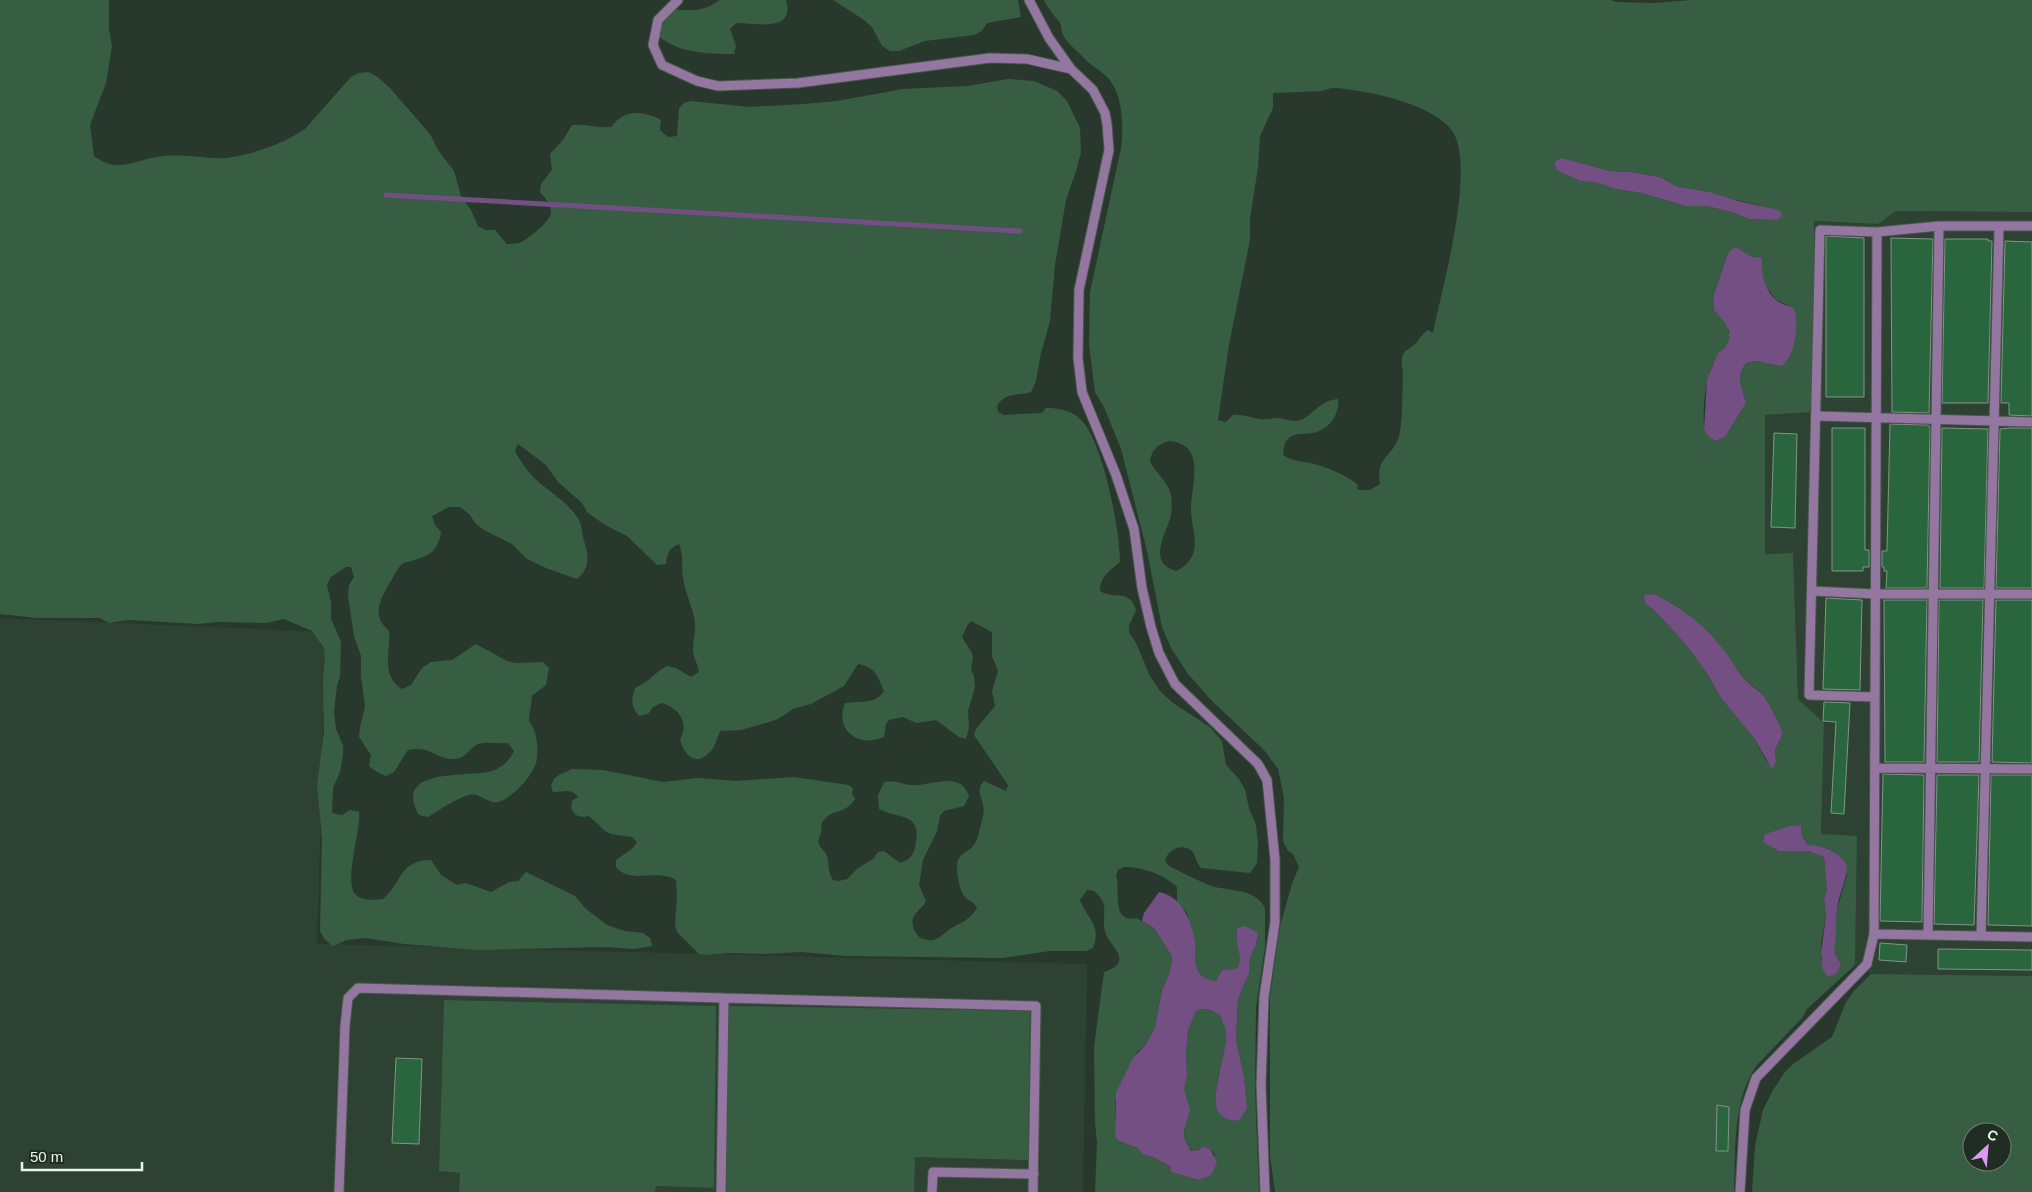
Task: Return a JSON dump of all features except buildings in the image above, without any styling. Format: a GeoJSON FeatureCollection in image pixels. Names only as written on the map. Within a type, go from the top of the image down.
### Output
{"type":"FeatureCollection","features":[{"type":"Feature","properties":{"kind":"lane"},"geometry":{"type":"LineString","coordinates":[[678,0],[658,20],[653,46],[662,65],[697,81],[718,86],[798,83],[990,58],[1027,59],[1071,69]]}},
{"type":"Feature","properties":{"kind":"lane"},"geometry":{"type":"LineString","coordinates":[[1029,0],[1049,38],[1071,69],[1093,90],[1105,113],[1109,150],[1080,290],[1078,358],[1082,392],[1116,475],[1134,530],[1142,588],[1151,627],[1159,653],[1175,684],[1258,764],[1267,780],[1275,860],[1275,922],[1264,997],[1261,1085],[1265,1192]]}},
{"type":"Feature","properties":{"kind":"lane"},"geometry":{"type":"LineString","coordinates":[[1875,697],[1809,695],[1820,230],[1877,232],[1939,226],[2032,226]]}},
{"type":"Feature","properties":{"kind":"lane"},"geometry":{"type":"LineString","coordinates":[[1928,935],[1939,226]]}},
{"type":"Feature","properties":{"kind":"lane"},"geometry":{"type":"LineString","coordinates":[[1981,936],[1999,227]]}},
{"type":"Feature","properties":{"kind":"lane"},"geometry":{"type":"LineString","coordinates":[[1740,1192],[1745,1110],[1756,1078],[1868,964],[1874,934],[1877,232]]}},
{"type":"Feature","properties":{"kind":"lane"},"geometry":{"type":"LineString","coordinates":[[1816,416],[2032,422]]}},
{"type":"Feature","properties":{"kind":"lane"},"geometry":{"type":"LineString","coordinates":[[1812,591],[1876,594],[2032,594]]}},
{"type":"Feature","properties":{"kind":"lane"},"geometry":{"type":"LineString","coordinates":[[1875,768],[2032,768]]}},
{"type":"Feature","properties":{"kind":"lane"},"geometry":{"type":"LineString","coordinates":[[1874,934],[2032,937]]}},
{"type":"Feature","properties":{"kind":"lane"},"geometry":{"type":"LineString","coordinates":[[339,1192],[345,1026],[348,998],[358,988],[1036,1006],[1033,1192]]}},
{"type":"Feature","properties":{"kind":"lane"},"geometry":{"type":"LineString","coordinates":[[721,1192],[724,998]]}},
{"type":"Feature","properties":{"kind":"lane"},"geometry":{"type":"LineString","coordinates":[[932,1192],[932,1172],[1034,1174]]}},
{"type":"Feature","properties":{"kind":"shaded area"},"geometry":{"type":"Polygon","coordinates":[[[1562,158],[1610,171],[1660,177],[1678,187],[1709,192],[1779,210],[1782,215],[1777,220],[1749,219],[1732,212],[1706,206],[1685,206],[1642,193],[1615,189],[1599,183],[1580,181],[1556,170],[1554,162],[1562,158]]]}},
{"type":"Feature","properties":{"kind":"shaded area"},"geometry":{"type":"Polygon","coordinates":[[[1896,211],[2032,212],[2032,976],[1871,974],[1855,965],[1857,837],[1821,835],[1824,724],[1798,699],[1793,553],[1765,554],[1765,415],[1814,412],[1814,221],[1878,224],[1896,211]]]}},
{"type":"Feature","properties":{"kind":"shaded area"},"geometry":{"type":"Polygon","coordinates":[[[1735,247],[1752,257],[1762,258],[1762,269],[1766,286],[1772,296],[1778,301],[1794,308],[1796,331],[1793,347],[1787,361],[1782,366],[1755,361],[1746,363],[1740,378],[1746,403],[1725,437],[1716,441],[1709,437],[1704,430],[1707,379],[1718,353],[1725,348],[1729,340],[1729,331],[1714,310],[1714,294],[1728,253],[1735,247]]]}},
{"type":"Feature","properties":{"kind":"shaded area"},"geometry":{"type":"Polygon","coordinates":[[[1654,594],[1681,609],[1703,627],[1723,649],[1742,677],[1766,699],[1783,733],[1775,750],[1776,761],[1772,769],[1754,738],[1721,698],[1708,675],[1687,646],[1658,614],[1645,603],[1644,595],[1654,594]]]}},
{"type":"Feature","properties":{"kind":"shaded area"},"geometry":{"type":"Polygon","coordinates":[[[0,618],[326,632],[317,944],[1087,964],[1083,1192],[914,1192],[914,1157],[729,1006],[726,1192],[655,1192],[655,1186],[714,1188],[715,1007],[444,1000],[439,1170],[460,1173],[459,1192],[0,1192],[0,618]]]}},
{"type":"Feature","properties":{"kind":"shaded area"},"geometry":{"type":"Polygon","coordinates":[[[1791,826],[1801,826],[1802,836],[1808,845],[1830,850],[1847,865],[1836,919],[1835,953],[1841,964],[1837,973],[1828,977],[1823,970],[1821,952],[1826,917],[1824,899],[1827,891],[1824,857],[1808,851],[1779,851],[1763,842],[1765,834],[1791,826]]]}},
{"type":"Feature","properties":{"kind":"shaded area"},"geometry":{"type":"Polygon","coordinates":[[[1159,892],[1167,894],[1174,899],[1184,911],[1194,935],[1196,966],[1199,973],[1207,979],[1216,981],[1222,970],[1236,969],[1240,960],[1237,939],[1238,928],[1245,926],[1258,933],[1256,945],[1250,958],[1249,973],[1238,999],[1236,1039],[1244,1077],[1247,1108],[1240,1119],[1234,1121],[1227,1119],[1220,1114],[1217,1108],[1217,1088],[1226,1041],[1226,1031],[1220,1015],[1205,1009],[1196,1011],[1188,1030],[1187,1074],[1184,1089],[1190,1110],[1184,1130],[1184,1137],[1191,1151],[1199,1150],[1203,1146],[1210,1149],[1217,1162],[1211,1175],[1198,1180],[1171,1172],[1170,1166],[1153,1157],[1142,1154],[1137,1148],[1117,1140],[1115,1134],[1116,1093],[1133,1058],[1146,1044],[1155,1027],[1162,990],[1172,961],[1171,955],[1154,928],[1142,921],[1144,913],[1159,892]]]}},
{"type":"Feature","properties":{"kind":"green space"},"geometry":{"type":"Polygon","coordinates":[[[0,0],[109,0],[109,29],[112,46],[106,83],[90,125],[94,156],[103,161],[111,164],[125,165],[157,157],[170,156],[234,157],[273,146],[305,129],[351,77],[359,73],[368,72],[389,87],[430,134],[438,150],[454,171],[461,196],[471,210],[478,226],[486,230],[495,230],[507,244],[519,243],[527,238],[543,226],[550,217],[551,213],[548,202],[540,192],[541,184],[552,170],[550,154],[563,140],[572,125],[611,127],[616,121],[628,114],[641,113],[661,120],[660,130],[668,137],[677,136],[679,108],[684,103],[691,101],[749,107],[804,104],[837,101],[903,89],[967,86],[1008,79],[1034,81],[1057,91],[1067,101],[1080,128],[1081,152],[1066,200],[1055,265],[1050,321],[1040,357],[1036,381],[1031,392],[1004,398],[997,406],[998,412],[1004,415],[1042,413],[1046,408],[1060,409],[1069,412],[1081,420],[1089,431],[1109,487],[1117,530],[1120,562],[1104,578],[1100,591],[1110,595],[1125,597],[1133,603],[1136,610],[1129,626],[1129,632],[1136,643],[1150,676],[1160,691],[1173,703],[1210,727],[1222,741],[1226,765],[1239,779],[1245,790],[1249,808],[1256,825],[1258,844],[1257,863],[1250,873],[1201,868],[1191,850],[1183,847],[1171,851],[1165,861],[1169,866],[1209,885],[1248,893],[1260,901],[1265,908],[1265,947],[1256,1007],[1255,1089],[1259,1192],[1095,1192],[1097,1143],[1094,1047],[1104,972],[1114,968],[1119,958],[1105,931],[1104,905],[1094,891],[1087,890],[1080,900],[1096,933],[1093,948],[1086,951],[1050,951],[1003,958],[846,956],[801,952],[699,954],[677,932],[675,924],[676,880],[661,875],[636,876],[622,872],[616,867],[616,860],[633,848],[637,842],[632,837],[611,834],[605,831],[589,816],[576,815],[571,808],[572,801],[578,797],[573,792],[553,792],[551,785],[554,779],[572,769],[603,770],[663,782],[697,778],[737,781],[794,777],[848,785],[853,788],[852,794],[855,799],[848,807],[826,817],[821,825],[818,841],[827,857],[831,877],[833,880],[839,881],[847,879],[857,869],[874,858],[878,852],[884,851],[900,863],[908,859],[913,853],[917,836],[913,822],[879,809],[878,795],[884,782],[911,785],[944,781],[959,783],[965,788],[969,796],[964,806],[944,811],[940,816],[937,831],[923,860],[919,885],[926,901],[913,917],[913,927],[919,937],[929,940],[936,939],[969,918],[977,908],[974,903],[966,898],[960,887],[957,865],[959,858],[972,848],[978,835],[984,811],[980,793],[981,785],[984,781],[1006,791],[1008,785],[974,735],[976,729],[995,706],[992,691],[998,671],[992,656],[992,632],[971,621],[962,637],[972,653],[971,670],[974,676],[975,687],[968,711],[969,728],[966,739],[959,737],[936,720],[916,723],[903,717],[889,720],[886,724],[884,737],[866,740],[851,735],[843,722],[842,713],[845,703],[872,700],[884,691],[876,673],[858,664],[844,686],[811,704],[793,709],[778,719],[741,730],[720,731],[711,751],[704,757],[695,759],[684,750],[680,740],[684,727],[683,722],[674,709],[662,703],[653,707],[648,714],[639,716],[632,703],[635,688],[667,666],[676,668],[691,677],[699,672],[693,650],[695,623],[684,584],[679,544],[669,551],[666,564],[657,565],[627,536],[605,525],[587,512],[582,503],[558,482],[546,465],[518,444],[515,451],[526,469],[537,481],[568,506],[580,522],[587,552],[586,566],[581,575],[577,579],[527,559],[512,544],[476,524],[469,514],[460,507],[449,507],[432,516],[435,525],[441,532],[436,547],[428,555],[400,566],[380,602],[379,608],[380,619],[389,631],[389,670],[395,684],[402,689],[411,685],[422,668],[431,662],[452,660],[476,644],[507,661],[516,663],[543,662],[549,668],[546,685],[532,696],[529,714],[529,720],[537,740],[536,763],[523,784],[504,800],[494,802],[477,795],[469,795],[428,817],[419,815],[413,799],[416,788],[424,781],[437,777],[482,773],[499,768],[508,761],[514,751],[508,743],[479,744],[458,759],[442,757],[422,749],[408,750],[394,772],[386,776],[369,766],[371,755],[359,737],[365,707],[361,676],[361,656],[354,636],[348,596],[349,585],[354,577],[351,567],[346,567],[331,577],[327,585],[331,602],[331,619],[341,642],[340,677],[337,685],[334,712],[336,729],[343,746],[343,754],[340,772],[333,788],[332,813],[342,815],[350,810],[359,812],[351,879],[352,889],[356,895],[365,899],[383,899],[407,868],[421,861],[431,860],[441,875],[457,885],[466,883],[491,892],[509,882],[518,881],[526,872],[575,896],[586,909],[607,925],[625,931],[643,933],[650,938],[652,946],[633,949],[605,947],[477,950],[404,944],[365,938],[347,940],[333,946],[325,940],[320,931],[322,839],[317,785],[324,732],[323,679],[325,658],[324,648],[312,631],[284,619],[266,623],[219,622],[198,624],[128,620],[109,623],[100,618],[37,618],[0,614],[0,0]],[[1124,867],[1118,870],[1116,875],[1120,910],[1123,916],[1136,918],[1154,928],[1171,955],[1172,961],[1162,990],[1155,1027],[1146,1044],[1136,1053],[1115,1101],[1115,1134],[1117,1140],[1137,1148],[1142,1154],[1153,1157],[1170,1166],[1171,1172],[1198,1180],[1215,1155],[1204,1146],[1199,1150],[1192,1151],[1184,1137],[1186,1096],[1183,1089],[1187,1073],[1188,1029],[1196,1011],[1208,1009],[1220,1015],[1226,1031],[1226,1044],[1216,1094],[1218,1105],[1223,1114],[1234,1121],[1247,1108],[1244,1077],[1236,1039],[1238,999],[1249,973],[1250,958],[1256,945],[1258,933],[1236,934],[1240,961],[1236,969],[1222,970],[1216,981],[1209,981],[1203,978],[1195,966],[1195,944],[1187,913],[1177,902],[1177,887],[1159,875],[1131,867],[1124,867]]]}},
{"type":"Feature","properties":{"kind":"green space"},"geometry":{"type":"Polygon","coordinates":[[[719,0],[786,0],[788,10],[785,18],[780,22],[772,24],[736,23],[730,29],[736,46],[734,54],[703,53],[683,49],[674,46],[657,35],[665,17],[672,9],[702,9],[719,0]]]}},
{"type":"Feature","properties":{"kind":"green space"},"geometry":{"type":"Polygon","coordinates":[[[833,0],[1018,0],[1021,17],[987,23],[982,31],[974,35],[925,41],[899,51],[890,51],[882,46],[872,27],[833,0]]]}},
{"type":"Feature","properties":{"kind":"green space"},"geometry":{"type":"Polygon","coordinates":[[[1044,0],[1611,0],[1616,2],[1653,3],[1692,0],[2032,0],[2032,212],[1896,211],[1878,224],[1814,221],[1814,412],[1765,415],[1765,554],[1793,553],[1798,699],[1824,723],[1821,834],[1857,836],[1855,965],[1806,1010],[1803,1017],[1756,1066],[1748,1080],[1739,1111],[1737,1127],[1734,1192],[1275,1192],[1270,1155],[1270,996],[1280,926],[1299,867],[1293,854],[1288,851],[1283,841],[1284,798],[1278,769],[1264,750],[1212,701],[1188,674],[1171,648],[1162,627],[1147,551],[1121,449],[1104,407],[1095,392],[1089,345],[1090,292],[1121,148],[1121,109],[1112,83],[1068,42],[1063,36],[1061,25],[1044,0]],[[1332,88],[1321,91],[1273,93],[1273,108],[1260,136],[1258,167],[1250,219],[1250,240],[1229,345],[1218,420],[1226,422],[1233,415],[1237,415],[1262,419],[1279,418],[1298,421],[1325,403],[1338,399],[1335,416],[1328,425],[1324,429],[1313,433],[1298,434],[1290,437],[1285,443],[1283,455],[1293,460],[1321,466],[1341,474],[1357,484],[1358,490],[1370,490],[1380,484],[1380,467],[1398,440],[1400,432],[1403,355],[1428,330],[1433,333],[1450,259],[1455,227],[1461,168],[1458,144],[1450,128],[1440,119],[1427,111],[1395,99],[1361,91],[1332,88]],[[1562,158],[1554,162],[1556,170],[1580,181],[1599,183],[1615,189],[1642,193],[1685,206],[1706,206],[1732,212],[1749,219],[1776,220],[1768,208],[1678,187],[1660,177],[1610,171],[1562,158]],[[1735,248],[1728,253],[1714,294],[1714,310],[1729,331],[1729,340],[1716,359],[1708,378],[1705,395],[1704,430],[1716,441],[1725,437],[1746,403],[1740,378],[1746,363],[1755,361],[1782,366],[1791,354],[1794,339],[1794,308],[1776,300],[1764,283],[1761,268],[1752,257],[1735,248]],[[1166,442],[1154,451],[1150,462],[1168,486],[1171,497],[1171,515],[1160,548],[1160,555],[1162,562],[1177,571],[1191,558],[1194,550],[1195,542],[1191,508],[1194,467],[1193,458],[1189,450],[1182,444],[1166,442]],[[1654,594],[1644,595],[1651,609],[1658,614],[1687,646],[1708,675],[1721,698],[1754,738],[1767,762],[1776,761],[1775,750],[1783,733],[1763,695],[1742,677],[1723,649],[1692,618],[1668,601],[1654,594]],[[1801,826],[1765,834],[1799,851],[1808,851],[1824,857],[1827,891],[1824,899],[1826,917],[1821,943],[1821,960],[1835,956],[1833,946],[1836,936],[1835,926],[1838,906],[1847,875],[1827,848],[1808,845],[1802,836],[1801,826]]]}},
{"type":"Feature","properties":{"kind":"green space"},"geometry":{"type":"Polygon","coordinates":[[[1871,974],[2032,976],[2032,1192],[1752,1192],[1755,1146],[1763,1110],[1785,1072],[1793,1064],[1832,1037],[1846,1002],[1871,974]]]}},
{"type":"Feature","properties":{"kind":"green space"},"geometry":{"type":"Polygon","coordinates":[[[444,1000],[716,1006],[714,1188],[656,1186],[655,1192],[459,1192],[460,1173],[439,1171],[444,1000]]]}},
{"type":"Feature","properties":{"kind":"green space"},"geometry":{"type":"Polygon","coordinates":[[[729,1006],[1030,1011],[1028,1160],[915,1157],[914,1192],[726,1192],[729,1006]]]}},
{"type":"Feature","properties":{"kind":"waterway"},"geometry":{"type":"LineString","coordinates":[[386,195],[1020,231]]}}]}
